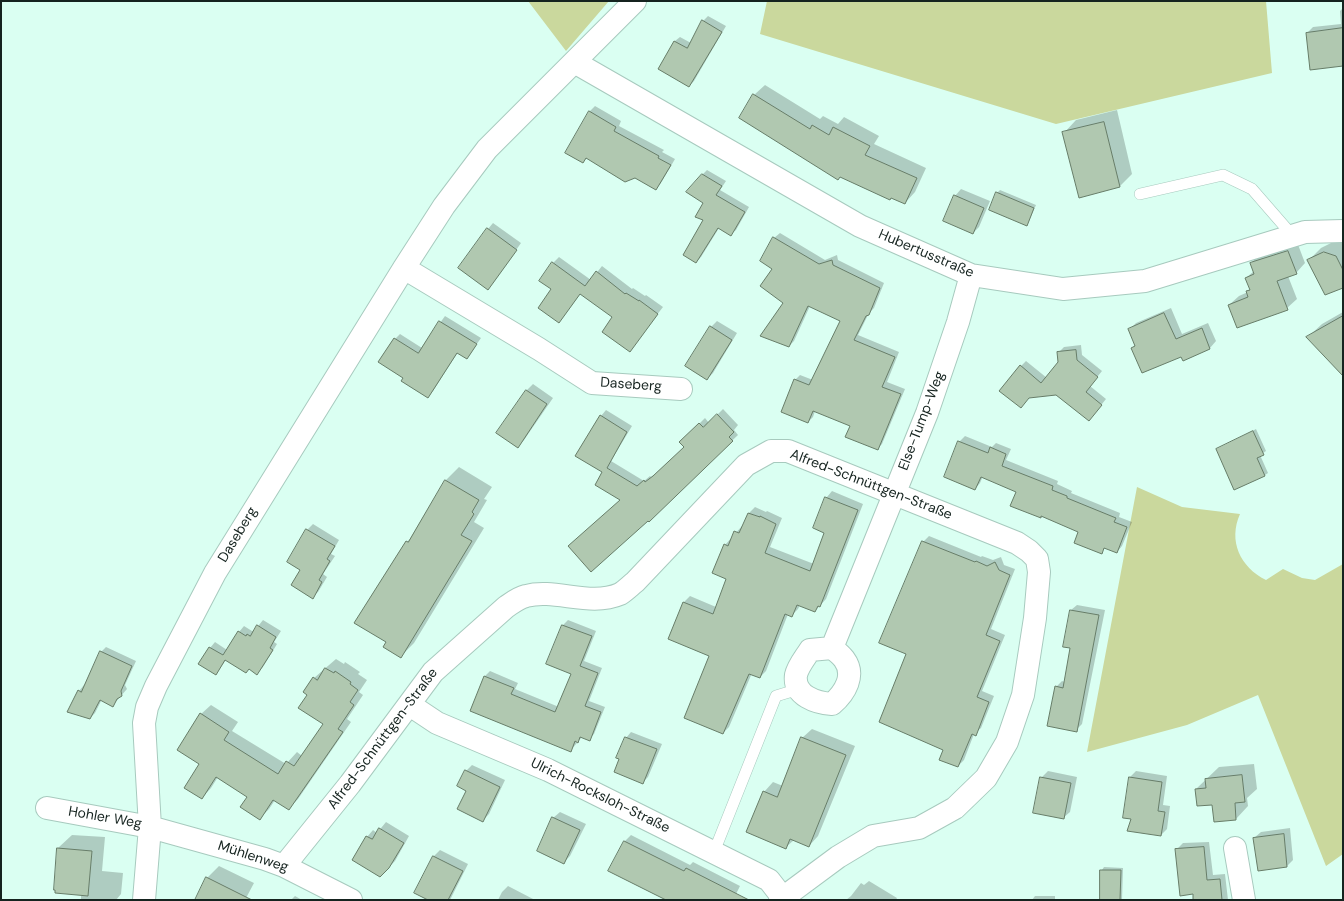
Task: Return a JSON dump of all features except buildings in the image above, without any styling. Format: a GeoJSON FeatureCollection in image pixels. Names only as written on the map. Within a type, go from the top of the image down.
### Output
{"type":"FeatureCollection","features":[{"type":"Feature","properties":{"kind":"street","name":"Daseberg"},"geometry":{"type":"LineString","coordinates":[[150,826],[144,723],[147,707],[156,686],[220,565],[444,206],[487,149],[576,63],[635,1]]}},
{"type":"Feature","properties":{"kind":"street","name":"Hubertusstraße"},"geometry":{"type":"LineString","coordinates":[[576,63],[860,226],[971,275],[1063,290],[1145,281],[1292,235],[1305,232],[1343,232]]}},
{"type":"Feature","properties":{"kind":"street","name":"Daseberg"},"geometry":{"type":"LineString","coordinates":[[404,268],[592,383],[681,389]]}},
{"type":"Feature","properties":{"kind":"street","name":"Else-Tump-Weg"},"geometry":{"type":"LineString","coordinates":[[832,648],[927,413],[958,322],[971,275]]}},
{"type":"Feature","properties":{"kind":"street","name":"Alfred-Schnüttgen-Straße"},"geometry":{"type":"LineString","coordinates":[[284,866],[350,784],[410,705],[432,672],[506,607],[517,599],[528,595],[540,594],[584,599],[606,598],[620,594],[635,582],[746,465],[771,451],[788,451],[1017,543],[1029,550],[1037,559],[1039,572],[1035,618],[1023,695],[1007,742],[986,778],[956,808],[919,828],[873,836],[838,857],[781,899]]}},
{"type":"Feature","properties":{"kind":"street"},"geometry":{"type":"LineString","coordinates":[[832,648],[845,659],[849,671],[848,686],[842,696],[832,704],[818,703],[808,698],[799,689],[796,676],[800,664],[810,650],[832,648]]}},
{"type":"Feature","properties":{"kind":"street","name":"Ulrich-Rocksloh-Straße"},"geometry":{"type":"LineString","coordinates":[[410,705],[437,723],[548,770],[769,880],[781,899]]}},
{"type":"Feature","properties":{"kind":"street","name":"Hohler Weg"},"geometry":{"type":"LineString","coordinates":[[47,808],[150,826],[144,900]]}},
{"type":"Feature","properties":{"kind":"street","name":"Mühlenweg"},"geometry":{"type":"LineString","coordinates":[[150,826],[265,859],[284,866],[351,900]]}},
{"type":"Feature","properties":{"kind":"street"},"geometry":{"type":"LineString","coordinates":[[1235,848],[1244,900]]}},
{"type":"Feature","properties":{"kind":"lane"},"geometry":{"type":"LineString","coordinates":[[1140,194],[1223,175],[1252,189],[1292,235]]}},
{"type":"Feature","properties":{"kind":"lane"},"geometry":{"type":"LineString","coordinates":[[714,852],[776,696],[799,689]]}},
{"type":"Feature","properties":{"kind":"green space"},"geometry":{"type":"Polygon","coordinates":[[[528,1],[609,1],[566,51],[528,1]]]}},
{"type":"Feature","properties":{"kind":"green space"},"geometry":{"type":"Polygon","coordinates":[[[767,1],[1266,1],[1272,73],[1056,124],[760,34],[767,1]]]}},
{"type":"Feature","properties":{"kind":"green space"},"geometry":{"type":"Polygon","coordinates":[[[1137,487],[1182,507],[1240,514],[1235,534],[1239,552],[1249,568],[1266,580],[1283,569],[1302,578],[1315,580],[1343,564],[1343,854],[1326,866],[1258,695],[1187,725],[1087,752],[1137,487]]]}}]}
